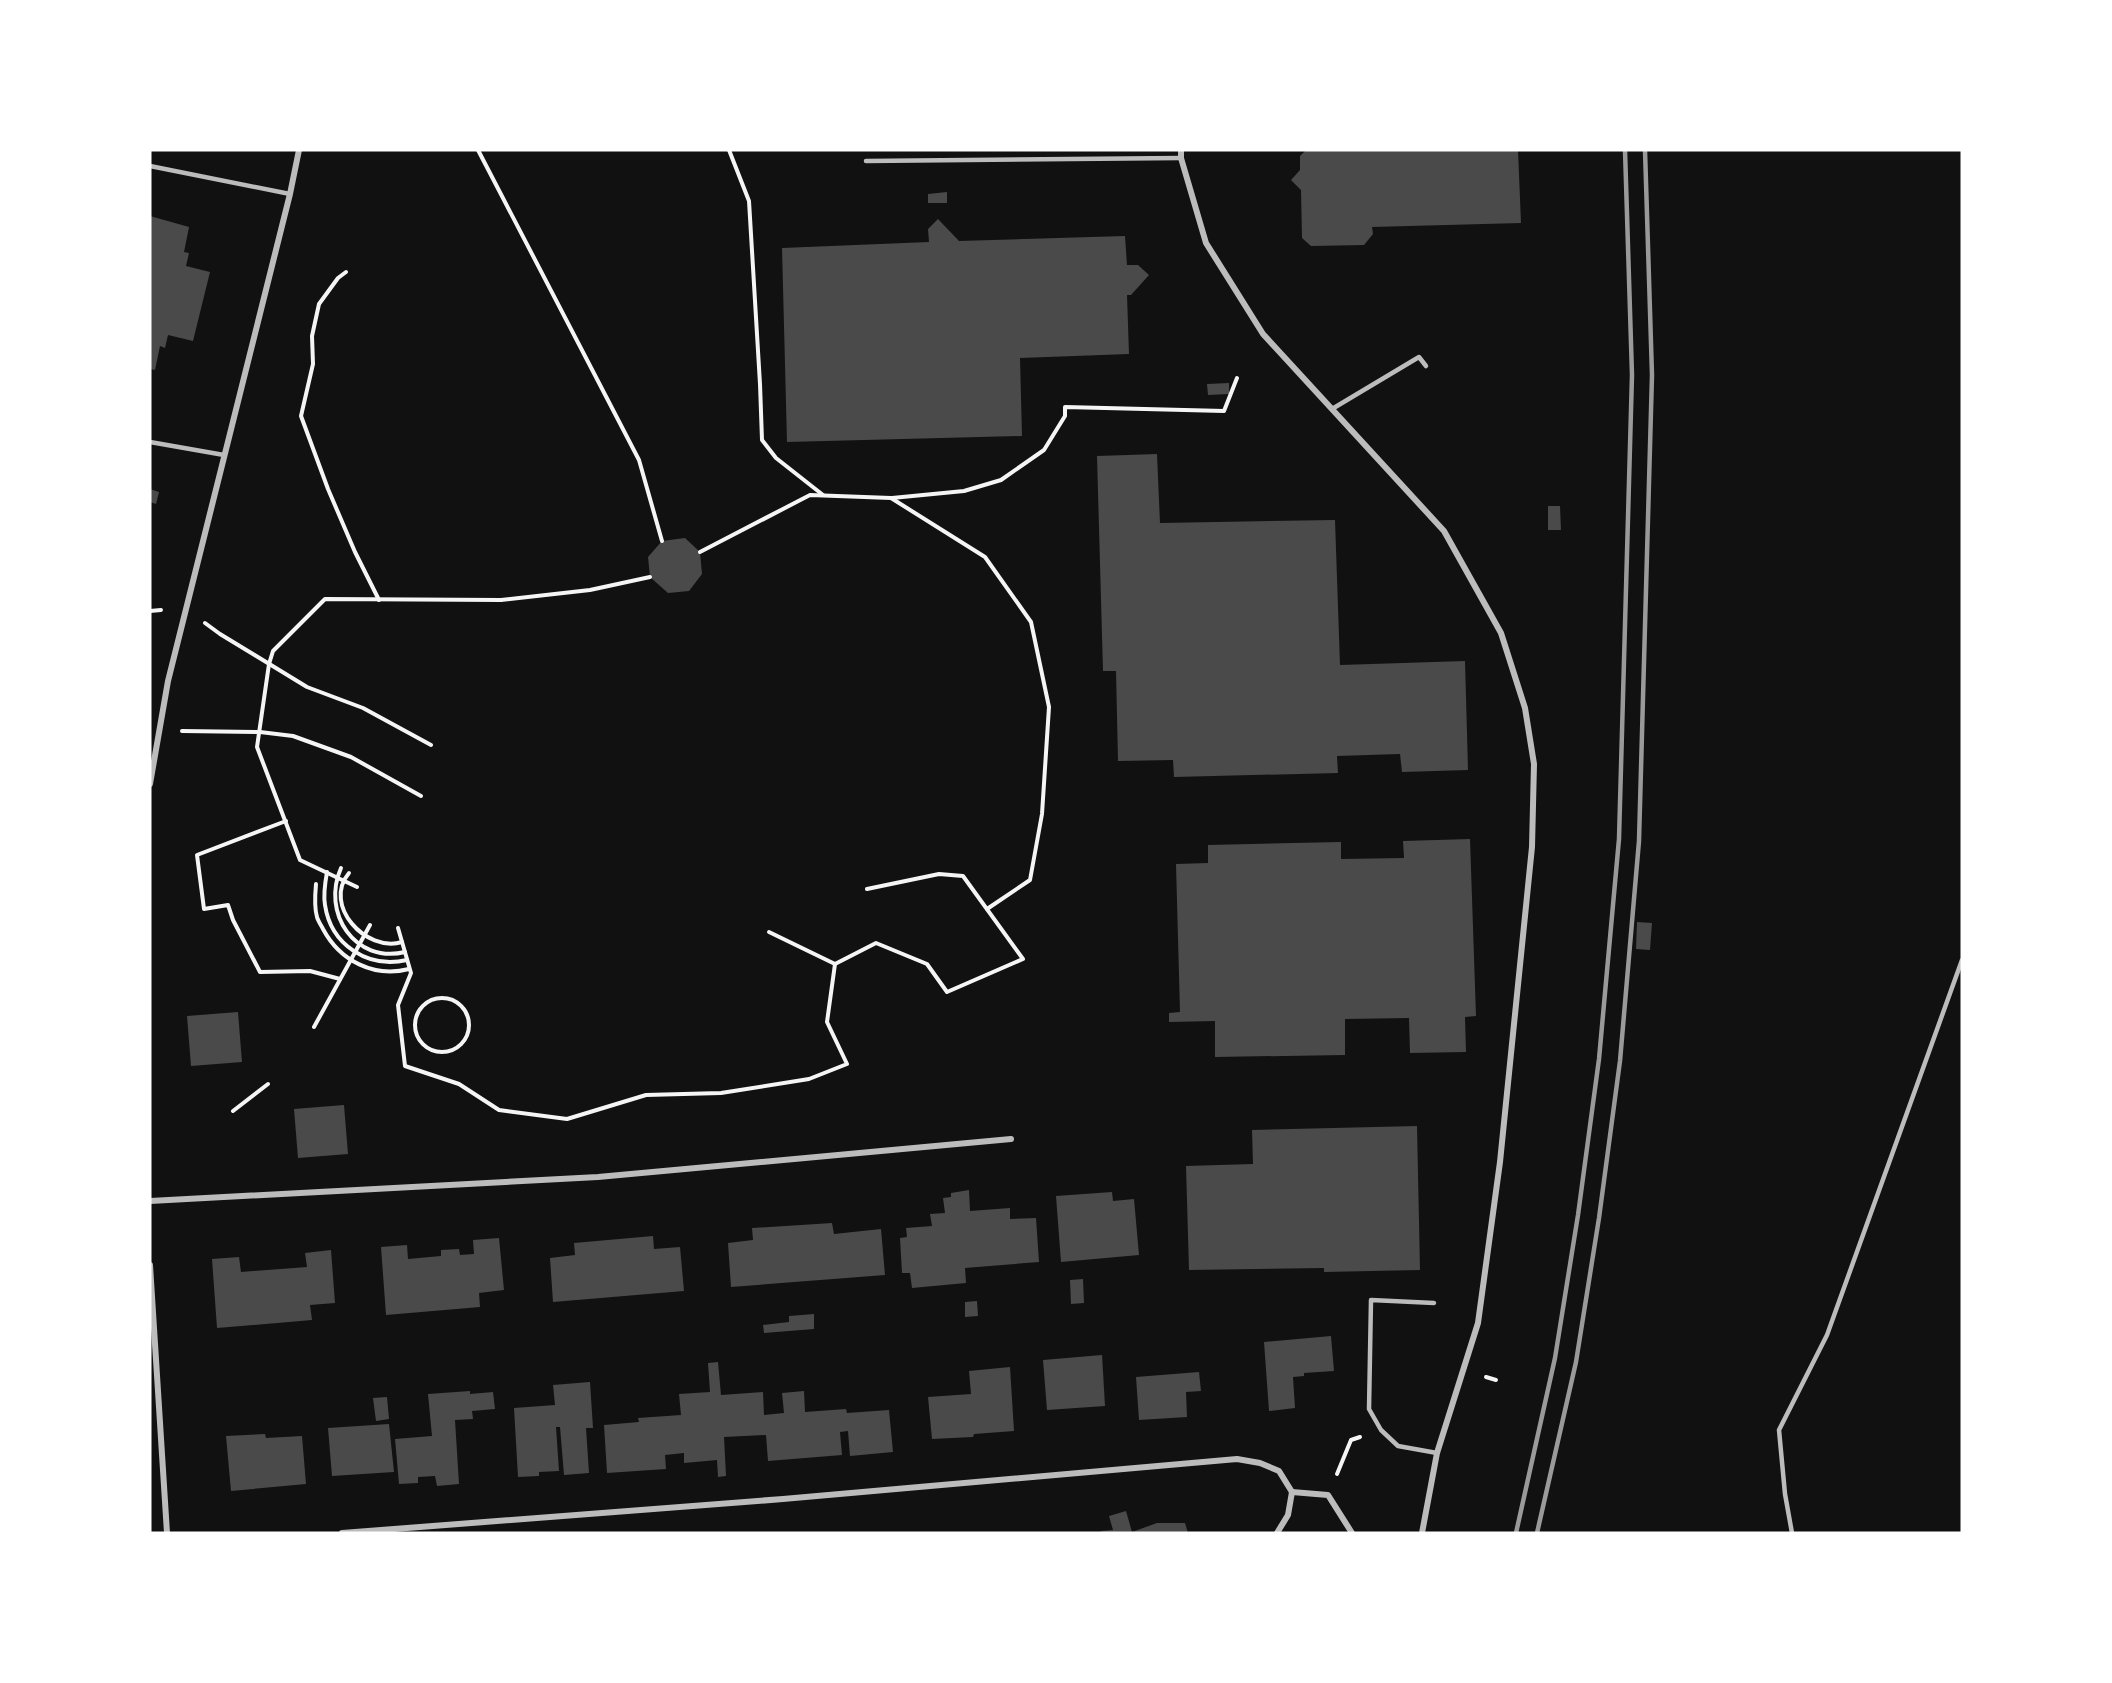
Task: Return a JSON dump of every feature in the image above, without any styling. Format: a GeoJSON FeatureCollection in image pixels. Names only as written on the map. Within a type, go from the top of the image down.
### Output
{"type":"FeatureCollection","features":[{"type":"Feature","properties":{"kind":"street"},"geometry":{"type":"LineString","coordinates":[[150,784],[168,681],[290,194],[299,150]]}},
{"type":"Feature","properties":{"kind":"street"},"geometry":{"type":"LineString","coordinates":[[1181,150],[1181,158],[1206,243],[1263,334],[1444,531],[1501,633],[1525,708],[1534,764],[1532,847],[1500,1162],[1478,1323],[1437,1453],[1422,1533]]}},
{"type":"Feature","properties":{"kind":"street"},"geometry":{"type":"LineString","coordinates":[[150,1201],[598,1177],[1011,1139]]}},
{"type":"Feature","properties":{"kind":"street"},"geometry":{"type":"LineString","coordinates":[[150,1265],[167,1533]]}},
{"type":"Feature","properties":{"kind":"street"},"geometry":{"type":"LineString","coordinates":[[342,1533],[783,1499],[1237,1459],[1260,1463],[1279,1471],[1292,1492],[1288,1515],[1277,1533]]}},
{"type":"Feature","properties":{"kind":"street"},"geometry":{"type":"LineString","coordinates":[[1292,1492],[1328,1495],[1352,1533]]}},
{"type":"Feature","properties":{"kind":"lane"},"geometry":{"type":"LineString","coordinates":[[866,161],[1181,158]]}},
{"type":"Feature","properties":{"kind":"lane"},"geometry":{"type":"LineString","coordinates":[[150,166],[290,194]]}},
{"type":"Feature","properties":{"kind":"lane"},"geometry":{"type":"LineString","coordinates":[[1332,409],[1419,357],[1426,366]]}},
{"type":"Feature","properties":{"kind":"lane"},"geometry":{"type":"LineString","coordinates":[[150,442],[224,455]]}},
{"type":"Feature","properties":{"kind":"lane"},"geometry":{"type":"LineString","coordinates":[[1792,1533],[1785,1494],[1779,1430],[1827,1335],[1962,960]]}},
{"type":"Feature","properties":{"kind":"lane"},"geometry":{"type":"LineString","coordinates":[[1434,1304],[1371,1300],[1369,1409],[1381,1430],[1398,1446],[1437,1453]]}},
{"type":"Feature","properties":{"kind":"path"},"geometry":{"type":"LineString","coordinates":[[478,150],[639,460],[662,541]]}},
{"type":"Feature","properties":{"kind":"path"},"geometry":{"type":"LineString","coordinates":[[729,150],[749,201],[762,440],[776,458],[824,495]]}},
{"type":"Feature","properties":{"kind":"path"},"geometry":{"type":"LineString","coordinates":[[346,272],[338,278],[319,304],[312,336],[313,364],[301,417],[328,489],[378,600]]}},
{"type":"Feature","properties":{"kind":"path"},"geometry":{"type":"LineString","coordinates":[[700,552],[810,495],[891,498],[964,491],[1001,480],[1044,450],[1065,416],[1065,407],[1224,411],[1237,378]]}},
{"type":"Feature","properties":{"kind":"path"},"geometry":{"type":"LineString","coordinates":[[891,498],[985,557],[1031,622],[1049,707],[1042,814],[1030,880],[987,909]]}},
{"type":"Feature","properties":{"kind":"path"},"geometry":{"type":"LineString","coordinates":[[357,887],[300,860],[257,747],[269,664],[273,651],[325,600],[501,600],[590,590],[650,578]]}},
{"type":"Feature","properties":{"kind":"path"},"geometry":{"type":"LineString","coordinates":[[186,608],[220,634],[307,687],[363,708],[431,745]]}},
{"type":"Feature","properties":{"kind":"path"},"geometry":{"type":"LineString","coordinates":[[181,730],[260,732],[293,736],[351,757],[421,796]]}},
{"type":"Feature","properties":{"kind":"path"},"geometry":{"type":"LineString","coordinates":[[286,821],[197,855],[204,909],[228,905],[232,920],[260,972],[310,970],[340,979]]}},
{"type":"Feature","properties":{"kind":"path"},"geometry":{"type":"LineString","coordinates":[[341,868],[334,888],[337,913],[347,931],[360,944],[374,952],[386,955],[405,952]]}},
{"type":"Feature","properties":{"kind":"path"},"geometry":{"type":"LineString","coordinates":[[327,872],[324,896],[330,924],[345,946],[355,953],[388,963],[407,960]]}},
{"type":"Feature","properties":{"kind":"path"},"geometry":{"type":"LineString","coordinates":[[349,873],[342,894],[348,921],[364,936],[375,941],[387,944],[402,942]]}},
{"type":"Feature","properties":{"kind":"path"},"geometry":{"type":"LineString","coordinates":[[835,964],[876,943],[927,964],[946,992],[1023,959],[963,876],[939,874],[867,889]]}},
{"type":"Feature","properties":{"kind":"path"},"geometry":{"type":"LineString","coordinates":[[316,884],[317,918],[331,944],[344,956],[360,966],[387,972],[410,969]]}},
{"type":"Feature","properties":{"kind":"path"},"geometry":{"type":"LineString","coordinates":[[314,1027],[370,925]]}},
{"type":"Feature","properties":{"kind":"path"},"geometry":{"type":"LineString","coordinates":[[398,928],[411,973],[398,1005],[405,1066],[459,1084],[499,1110],[567,1119],[646,1095],[721,1093],[809,1079],[847,1064],[827,1022],[835,964]]}},
{"type":"Feature","properties":{"kind":"path"},"geometry":{"type":"LineString","coordinates":[[769,932],[835,964]]}},
{"type":"Feature","properties":{"kind":"path"},"geometry":{"type":"LineString","coordinates":[[436,998],[453,1000],[466,1013],[468,1031],[457,1046],[449,1050],[430,1049],[423,1044],[416,1030],[417,1014],[422,1007],[436,998]]}},
{"type":"Feature","properties":{"kind":"path"},"geometry":{"type":"LineString","coordinates":[[233,1111],[268,1084]]}},
{"type":"Feature","properties":{"kind":"path"},"geometry":{"type":"LineString","coordinates":[[1328,1495],[1351,1440]]}},
{"type":"Feature","properties":{"kind":"building"},"geometry":{"type":"Polygon","coordinates":[[[1306,150],[1518,150],[1521,223],[1372,227],[1373,234],[1364,245],[1311,246],[1302,238],[1301,190],[1291,180],[1300,170],[1300,156],[1306,150]]]}},
{"type":"Feature","properties":{"kind":"building"},"geometry":{"type":"Polygon","coordinates":[[[947,192],[947,203],[928,203],[928,194],[947,192]]]}},
{"type":"Feature","properties":{"kind":"building"},"geometry":{"type":"Polygon","coordinates":[[[150,216],[189,227],[184,252],[189,253],[186,266],[210,272],[193,341],[168,335],[165,348],[160,346],[155,370],[150,369],[150,216]]]}},
{"type":"Feature","properties":{"kind":"building"},"geometry":{"type":"Polygon","coordinates":[[[938,219],[959,241],[1125,236],[1127,265],[1138,265],[1149,275],[1131,295],[1127,295],[1129,354],[1020,358],[1022,436],[787,442],[782,248],[929,242],[928,229],[938,219]]]}},
{"type":"Feature","properties":{"kind":"building"},"geometry":{"type":"Polygon","coordinates":[[[1229,383],[1229,394],[1208,395],[1207,384],[1229,383]]]}},
{"type":"Feature","properties":{"kind":"building"},"geometry":{"type":"Polygon","coordinates":[[[1157,454],[1160,523],[1335,520],[1340,665],[1465,661],[1468,770],[1402,772],[1400,754],[1337,756],[1338,773],[1174,777],[1173,760],[1118,761],[1116,671],[1103,671],[1097,456],[1157,454]]]}},
{"type":"Feature","properties":{"kind":"building"},"geometry":{"type":"Polygon","coordinates":[[[150,489],[159,492],[156,504],[150,502],[150,489]]]}},
{"type":"Feature","properties":{"kind":"building"},"geometry":{"type":"Polygon","coordinates":[[[1548,506],[1560,506],[1561,530],[1548,530],[1548,506]]]}},
{"type":"Feature","properties":{"kind":"building"},"geometry":{"type":"Polygon","coordinates":[[[685,538],[700,552],[702,574],[689,591],[668,593],[650,577],[648,557],[662,541],[685,538]]]}},
{"type":"Feature","properties":{"kind":"building"},"geometry":{"type":"Polygon","coordinates":[[[1470,839],[1476,1016],[1465,1017],[1466,1052],[1410,1053],[1409,1018],[1345,1019],[1345,1055],[1215,1057],[1215,1021],[1169,1022],[1169,1013],[1180,1012],[1176,864],[1208,863],[1208,845],[1341,842],[1341,859],[1404,858],[1403,841],[1470,839]]]}},
{"type":"Feature","properties":{"kind":"building"},"geometry":{"type":"Polygon","coordinates":[[[1637,922],[1652,923],[1650,950],[1636,949],[1637,922]]]}},
{"type":"Feature","properties":{"kind":"building"},"geometry":{"type":"Polygon","coordinates":[[[238,1012],[242,1062],[191,1066],[187,1016],[238,1012]]]}},
{"type":"Feature","properties":{"kind":"building"},"geometry":{"type":"Polygon","coordinates":[[[344,1105],[348,1154],[298,1158],[294,1109],[344,1105]]]}},
{"type":"Feature","properties":{"kind":"building"},"geometry":{"type":"Polygon","coordinates":[[[1417,1126],[1420,1270],[1324,1272],[1324,1268],[1189,1270],[1186,1166],[1253,1164],[1252,1130],[1417,1126]]]}},
{"type":"Feature","properties":{"kind":"building"},"geometry":{"type":"Polygon","coordinates":[[[969,1190],[970,1211],[1010,1208],[1010,1219],[1036,1218],[1039,1262],[965,1268],[966,1283],[912,1288],[910,1273],[902,1273],[900,1238],[907,1237],[906,1228],[932,1226],[930,1214],[945,1213],[943,1198],[951,1197],[951,1193],[969,1190]]]}},
{"type":"Feature","properties":{"kind":"building"},"geometry":{"type":"Polygon","coordinates":[[[1112,1192],[1113,1201],[1134,1199],[1139,1255],[1061,1262],[1056,1196],[1112,1192]]]}},
{"type":"Feature","properties":{"kind":"building"},"geometry":{"type":"Polygon","coordinates":[[[832,1223],[834,1234],[881,1229],[885,1275],[731,1287],[728,1243],[753,1240],[752,1228],[832,1223]]]}},
{"type":"Feature","properties":{"kind":"building"},"geometry":{"type":"Polygon","coordinates":[[[653,1236],[654,1249],[680,1247],[684,1291],[553,1302],[550,1258],[575,1255],[574,1243],[653,1236]]]}},
{"type":"Feature","properties":{"kind":"building"},"geometry":{"type":"Polygon","coordinates":[[[499,1238],[504,1290],[479,1293],[480,1307],[386,1315],[381,1247],[407,1245],[408,1259],[441,1256],[441,1250],[459,1249],[460,1255],[474,1254],[473,1240],[499,1238]]]}},
{"type":"Feature","properties":{"kind":"building"},"geometry":{"type":"Polygon","coordinates":[[[331,1250],[335,1303],[310,1305],[312,1320],[217,1328],[212,1259],[239,1257],[241,1272],[307,1267],[305,1253],[331,1250]]]}},
{"type":"Feature","properties":{"kind":"building"},"geometry":{"type":"Polygon","coordinates":[[[1083,1279],[1084,1303],[1071,1304],[1070,1280],[1083,1279]]]}},
{"type":"Feature","properties":{"kind":"building"},"geometry":{"type":"Polygon","coordinates":[[[977,1301],[978,1316],[965,1317],[965,1302],[977,1301]]]}},
{"type":"Feature","properties":{"kind":"building"},"geometry":{"type":"Polygon","coordinates":[[[814,1314],[814,1329],[764,1333],[763,1325],[789,1322],[789,1316],[814,1314]]]}},
{"type":"Feature","properties":{"kind":"building"},"geometry":{"type":"Polygon","coordinates":[[[1331,1336],[1334,1371],[1304,1373],[1304,1376],[1293,1377],[1295,1408],[1269,1411],[1264,1342],[1331,1336]]]}},
{"type":"Feature","properties":{"kind":"building"},"geometry":{"type":"Polygon","coordinates":[[[1102,1355],[1105,1406],[1047,1410],[1043,1360],[1102,1355]]]}},
{"type":"Feature","properties":{"kind":"building"},"geometry":{"type":"Polygon","coordinates":[[[718,1362],[721,1395],[763,1392],[764,1415],[784,1413],[782,1393],[804,1391],[805,1412],[846,1409],[847,1413],[889,1410],[893,1452],[850,1456],[848,1431],[840,1432],[842,1455],[768,1461],[766,1435],[724,1437],[726,1476],[718,1477],[717,1460],[684,1463],[684,1453],[665,1455],[666,1469],[607,1473],[604,1425],[639,1422],[638,1418],[681,1415],[679,1394],[710,1392],[708,1363],[718,1362]]]}},
{"type":"Feature","properties":{"kind":"building"},"geometry":{"type":"Polygon","coordinates":[[[1010,1367],[1014,1431],[974,1434],[973,1437],[932,1439],[928,1397],[971,1394],[969,1371],[1010,1367]]]}},
{"type":"Feature","properties":{"kind":"building"},"geometry":{"type":"Polygon","coordinates":[[[1199,1372],[1201,1391],[1186,1392],[1187,1417],[1139,1420],[1136,1377],[1199,1372]]]}},
{"type":"Feature","properties":{"kind":"building"},"geometry":{"type":"Polygon","coordinates":[[[590,1382],[593,1428],[586,1428],[589,1473],[564,1475],[560,1427],[556,1427],[559,1471],[539,1472],[539,1476],[518,1477],[514,1408],[555,1405],[553,1385],[590,1382]]]}},
{"type":"Feature","properties":{"kind":"building"},"geometry":{"type":"Polygon","coordinates":[[[470,1391],[470,1394],[493,1392],[495,1409],[472,1411],[473,1419],[455,1420],[459,1484],[437,1486],[435,1476],[418,1477],[418,1483],[399,1484],[395,1439],[432,1436],[428,1394],[470,1391]]]}},
{"type":"Feature","properties":{"kind":"building"},"geometry":{"type":"Polygon","coordinates":[[[387,1397],[389,1419],[376,1421],[373,1398],[387,1397]]]}},
{"type":"Feature","properties":{"kind":"building"},"geometry":{"type":"Polygon","coordinates":[[[389,1424],[394,1472],[332,1476],[328,1428],[389,1424]]]}},
{"type":"Feature","properties":{"kind":"building"},"geometry":{"type":"Polygon","coordinates":[[[265,1434],[266,1438],[302,1436],[306,1484],[231,1491],[226,1436],[265,1434]]]}},
{"type":"Feature","properties":{"kind":"building"},"geometry":{"type":"Polygon","coordinates":[[[1126,1511],[1132,1532],[1157,1523],[1185,1523],[1188,1533],[1101,1533],[1101,1531],[1113,1530],[1109,1516],[1126,1511]]]}},
{"type":"Feature","properties":{"kind":"railway"},"geometry":{"type":"LineString","coordinates":[[1516,1533],[1555,1358],[1578,1215],[1599,1059],[1619,839],[1632,375],[1625,150]]}},
{"type":"Feature","properties":{"kind":"railway"},"geometry":{"type":"LineString","coordinates":[[1537,1533],[1576,1362],[1599,1218],[1620,1061],[1639,841],[1652,375],[1645,150]]}}]}
